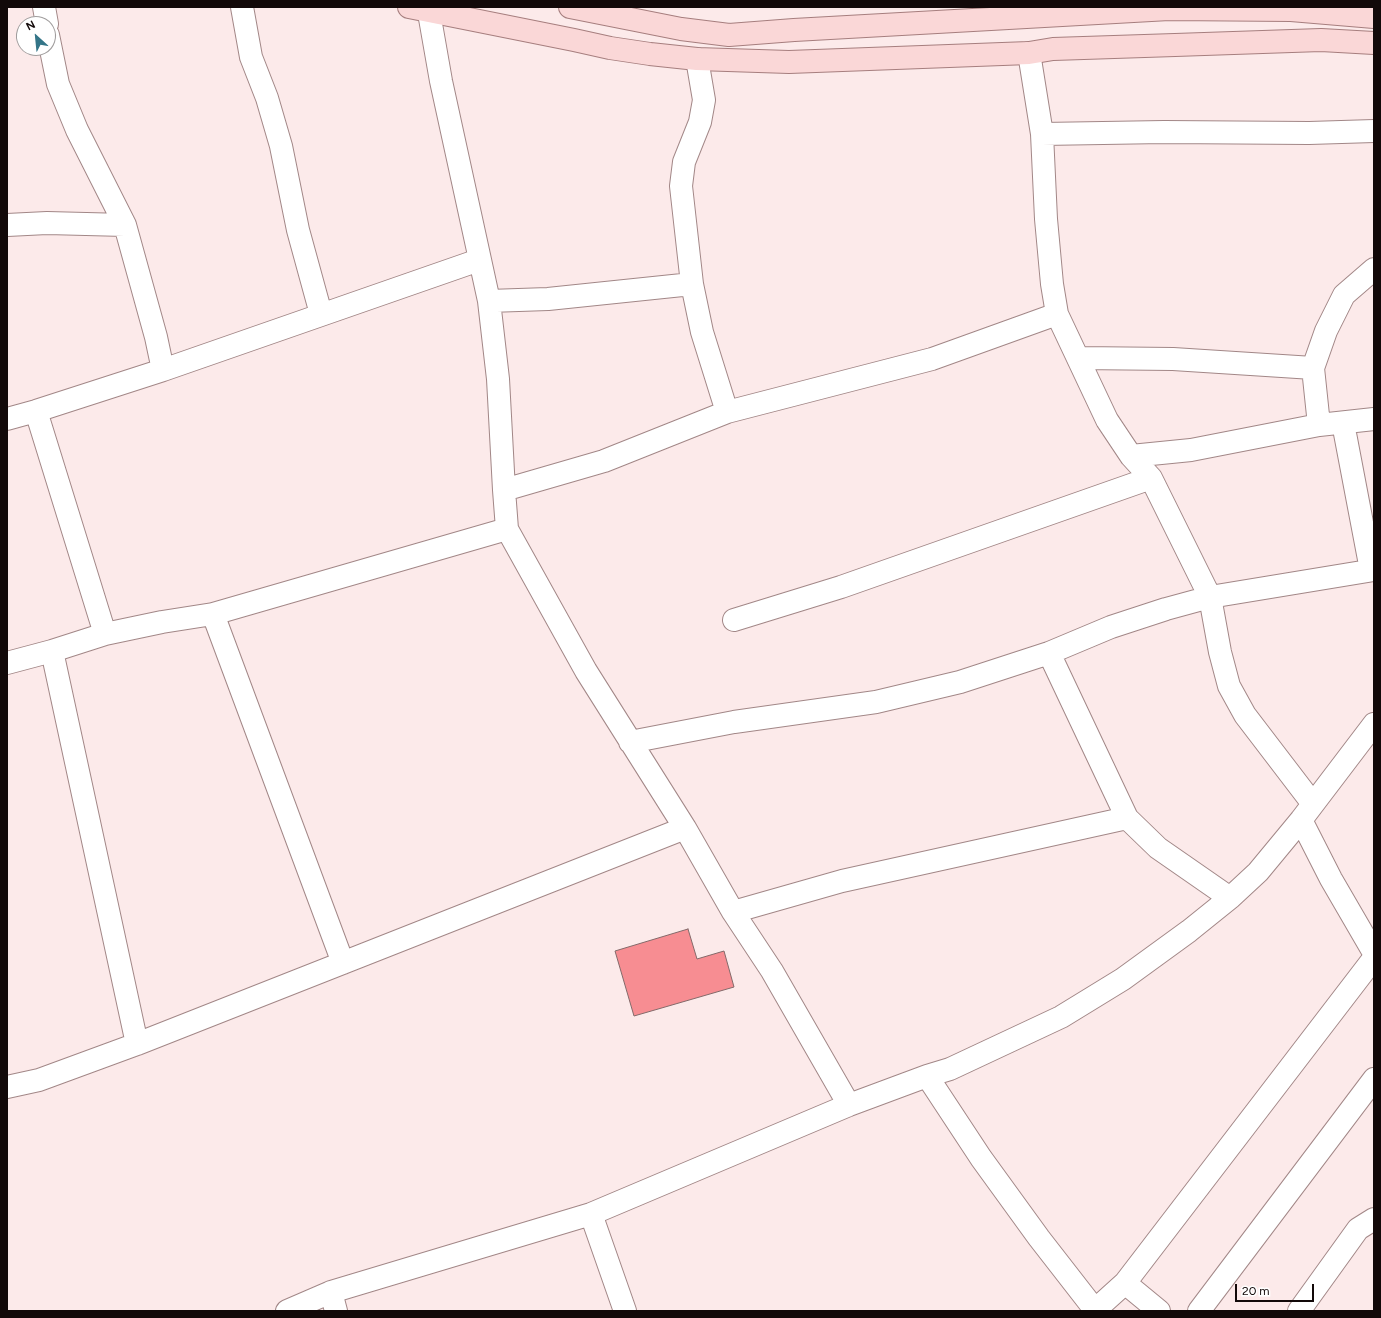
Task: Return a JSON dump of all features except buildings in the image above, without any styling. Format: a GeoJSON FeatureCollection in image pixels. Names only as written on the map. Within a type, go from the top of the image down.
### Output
{"type":"FeatureCollection","features":[{"type":"Feature","properties":{"kind":"main road"},"geometry":{"type":"LineString","coordinates":[[570,7],[681,29],[729,35],[1066,11],[1169,9],[1291,10],[1374,17]]}},
{"type":"Feature","properties":{"kind":"main road"},"geometry":{"type":"LineString","coordinates":[[422,9],[610,48],[698,59],[790,62],[1029,53],[1053,49],[1321,40],[1374,43]]}},
{"type":"Feature","properties":{"kind":"street"},"geometry":{"type":"LineString","coordinates":[[242,7],[251,57],[281,146],[298,230],[321,314]]}},
{"type":"Feature","properties":{"kind":"street"},"geometry":{"type":"LineString","coordinates":[[422,9],[441,81],[489,301],[498,379],[507,529],[586,671],[685,828],[733,912],[772,971],[849,1105]]}},
{"type":"Feature","properties":{"kind":"street"},"geometry":{"type":"LineString","coordinates":[[1029,53],[1042,134],[1046,219],[1052,284],[1057,314],[1107,420],[1131,456],[1150,478],[1210,597],[1220,652],[1229,686],[1245,715],[1307,812],[1331,879],[1374,953]]}},
{"type":"Feature","properties":{"kind":"street"},"geometry":{"type":"LineString","coordinates":[[52,56],[58,84],[77,130],[125,225],[156,337],[163,370]]}},
{"type":"Feature","properties":{"kind":"street"},"geometry":{"type":"LineString","coordinates":[[698,59],[704,100],[700,122],[684,162],[681,186],[692,284],[702,332],[727,412]]}},
{"type":"Feature","properties":{"kind":"street"},"geometry":{"type":"LineString","coordinates":[[1042,134],[1164,132],[1309,133],[1374,131]]}},
{"type":"Feature","properties":{"kind":"street"},"geometry":{"type":"LineString","coordinates":[[7,225],[47,223],[125,225]]}},
{"type":"Feature","properties":{"kind":"street"},"geometry":{"type":"LineString","coordinates":[[7,419],[163,370],[479,260]]}},
{"type":"Feature","properties":{"kind":"street"},"geometry":{"type":"LineString","coordinates":[[1319,425],[1313,368],[1326,331],[1344,295],[1374,269]]}},
{"type":"Feature","properties":{"kind":"street"},"geometry":{"type":"LineString","coordinates":[[489,301],[548,299],[692,284]]}},
{"type":"Feature","properties":{"kind":"street"},"geometry":{"type":"LineString","coordinates":[[504,490],[604,461],[727,412],[932,359],[1057,314]]}},
{"type":"Feature","properties":{"kind":"street"},"geometry":{"type":"LineString","coordinates":[[1079,358],[1173,359],[1313,368]]}},
{"type":"Feature","properties":{"kind":"street"},"geometry":{"type":"LineString","coordinates":[[36,411],[105,634]]}},
{"type":"Feature","properties":{"kind":"street"},"geometry":{"type":"LineString","coordinates":[[1131,456],[1191,450],[1319,425],[1374,419]]}},
{"type":"Feature","properties":{"kind":"street"},"geometry":{"type":"LineString","coordinates":[[630,742],[734,722],[876,702],[960,682],[1048,653],[1111,627],[1166,609],[1210,597],[1373,570],[1342,423]]}},
{"type":"Feature","properties":{"kind":"street"},"geometry":{"type":"LineString","coordinates":[[734,620],[842,588],[1062,511],[1150,478]]}},
{"type":"Feature","properties":{"kind":"street"},"geometry":{"type":"LineString","coordinates":[[7,663],[52,651],[105,634],[162,622],[213,614],[507,529]]}},
{"type":"Feature","properties":{"kind":"street"},"geometry":{"type":"LineString","coordinates":[[213,614],[343,963]]}},
{"type":"Feature","properties":{"kind":"street"},"geometry":{"type":"LineString","coordinates":[[52,651],[137,1044]]}},
{"type":"Feature","properties":{"kind":"street"},"geometry":{"type":"LineString","coordinates":[[1048,653],[1127,818],[1158,848],[1230,898]]}},
{"type":"Feature","properties":{"kind":"street"},"geometry":{"type":"LineString","coordinates":[[287,1311],[333,1302],[591,1214],[849,1105],[950,1069],[1061,1017],[1123,980],[1230,898],[1258,872],[1307,812],[1374,724]]}},
{"type":"Feature","properties":{"kind":"street"},"geometry":{"type":"LineString","coordinates":[[733,912],[842,880],[1127,818]]}},
{"type":"Feature","properties":{"kind":"street"},"geometry":{"type":"LineString","coordinates":[[7,1087],[39,1080],[137,1044],[685,828]]}},
{"type":"Feature","properties":{"kind":"street"},"geometry":{"type":"LineString","coordinates":[[927,1076],[981,1158],[1094,1310],[1125,1283],[1374,958]]}},
{"type":"Feature","properties":{"kind":"street"},"geometry":{"type":"LineString","coordinates":[[1199,1311],[1374,1079]]}},
{"type":"Feature","properties":{"kind":"street"},"geometry":{"type":"LineString","coordinates":[[591,1214],[625,1311]]}},
{"type":"Feature","properties":{"kind":"street"},"geometry":{"type":"LineString","coordinates":[[1299,1311],[1358,1229],[1374,1219]]}},
{"type":"Feature","properties":{"kind":"street"},"geometry":{"type":"LineString","coordinates":[[1125,1283],[1160,1311]]}}]}
